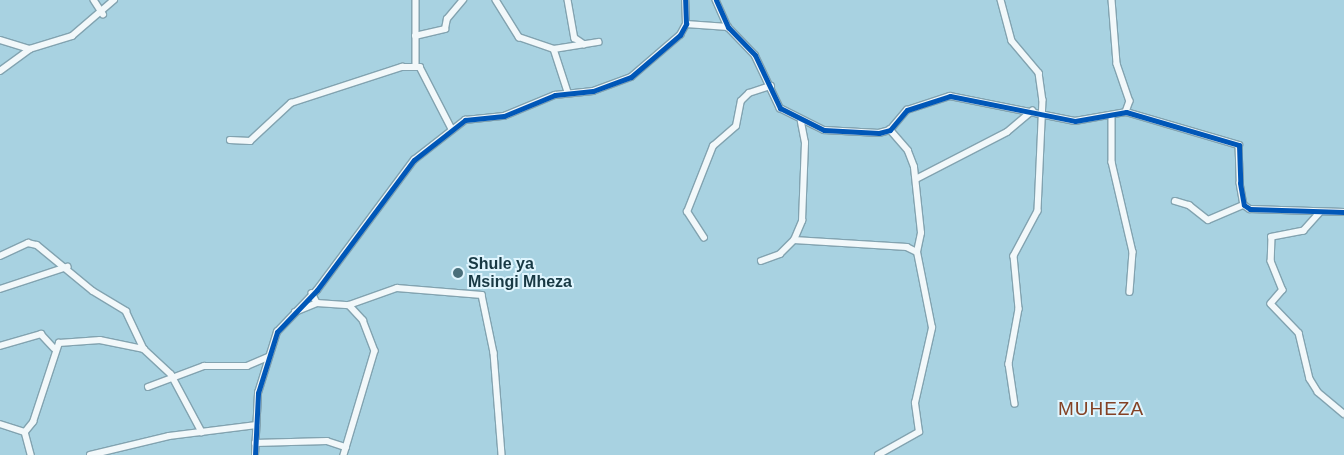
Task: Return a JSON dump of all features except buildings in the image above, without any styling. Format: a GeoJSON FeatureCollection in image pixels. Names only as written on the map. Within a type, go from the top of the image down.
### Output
{"type":"FeatureCollection","features":[{"type":"Feature","properties":{"kind":"street"},"geometry":{"type":"LineString","coordinates":[[94,0],[102,14]]}},
{"type":"Feature","properties":{"kind":"street"},"geometry":{"type":"LineString","coordinates":[[0,71],[30,49],[72,36],[102,14],[114,0]]}},
{"type":"Feature","properties":{"kind":"street"},"geometry":{"type":"LineString","coordinates":[[416,0],[415,36],[419,53],[416,66]]}},
{"type":"Feature","properties":{"kind":"street"},"geometry":{"type":"LineString","coordinates":[[415,36],[445,29],[447,20],[464,0]]}},
{"type":"Feature","properties":{"kind":"street"},"geometry":{"type":"LineString","coordinates":[[496,0],[519,36],[554,49],[598,42]]}},
{"type":"Feature","properties":{"kind":"street"},"geometry":{"type":"LineString","coordinates":[[568,0],[575,38],[584,44]]}},
{"type":"Feature","properties":{"kind":"street"},"geometry":{"type":"LineString","coordinates":[[255,455],[258,393],[268,357],[292,313],[312,293],[414,160],[465,120],[504,116],[568,92],[593,91],[631,77],[663,54],[686,24],[685,0]]}},
{"type":"Feature","properties":{"kind":"street"},"geometry":{"type":"LineString","coordinates":[[716,0],[728,27],[755,55],[780,108],[801,122],[850,134],[890,130],[907,110],[950,96],[1075,121],[1126,112],[1239,145],[1244,205]]}},
{"type":"Feature","properties":{"kind":"street"},"geometry":{"type":"LineString","coordinates":[[1000,0],[1012,41],[1039,73],[1043,114],[1038,211],[1014,256],[1019,309],[1009,364],[1015,404]]}},
{"type":"Feature","properties":{"kind":"street"},"geometry":{"type":"LineString","coordinates":[[1112,0],[1117,64],[1130,101],[1126,112]]}},
{"type":"Feature","properties":{"kind":"street"},"geometry":{"type":"LineString","coordinates":[[686,24],[728,27]]}},
{"type":"Feature","properties":{"kind":"street"},"geometry":{"type":"LineString","coordinates":[[0,40],[30,49]]}},
{"type":"Feature","properties":{"kind":"street"},"geometry":{"type":"LineString","coordinates":[[554,49],[568,92]]}},
{"type":"Feature","properties":{"kind":"street"},"geometry":{"type":"LineString","coordinates":[[230,140],[250,141],[291,103],[361,83],[385,70],[416,66],[423,70],[452,129]]}},
{"type":"Feature","properties":{"kind":"street"},"geometry":{"type":"LineString","coordinates":[[704,238],[687,212],[713,146],[736,126],[741,101],[749,93],[771,86]]}},
{"type":"Feature","properties":{"kind":"street"},"geometry":{"type":"LineString","coordinates":[[916,179],[1007,132],[1032,111]]}},
{"type":"Feature","properties":{"kind":"street"},"geometry":{"type":"LineString","coordinates":[[1112,115],[1112,162],[1133,252],[1130,292]]}},
{"type":"Feature","properties":{"kind":"street"},"geometry":{"type":"LineString","coordinates":[[761,261],[780,254],[794,240],[802,221],[805,143],[801,122]]}},
{"type":"Feature","properties":{"kind":"street"},"geometry":{"type":"LineString","coordinates":[[878,455],[919,432],[914,403],[932,328],[917,252],[921,233],[916,179],[908,151],[890,130]]}},
{"type":"Feature","properties":{"kind":"street"},"geometry":{"type":"LineString","coordinates":[[1175,201],[1188,205],[1208,220],[1244,205],[1320,213],[1344,212]]}},
{"type":"Feature","properties":{"kind":"street"},"geometry":{"type":"LineString","coordinates":[[1320,213],[1304,232],[1272,237],[1271,261],[1283,290],[1272,304],[1299,333],[1310,378],[1318,392],[1344,414]]}},
{"type":"Feature","properties":{"kind":"street"},"geometry":{"type":"LineString","coordinates":[[794,240],[908,247],[917,252]]}},
{"type":"Feature","properties":{"kind":"street"},"geometry":{"type":"LineString","coordinates":[[0,256],[28,243],[67,267],[93,291],[126,311],[144,349],[174,379],[202,432]]}},
{"type":"Feature","properties":{"kind":"street"},"geometry":{"type":"LineString","coordinates":[[0,288],[67,267]]}},
{"type":"Feature","properties":{"kind":"street"},"geometry":{"type":"LineString","coordinates":[[292,313],[317,303],[349,305],[398,288],[482,295],[494,353],[502,455]]}},
{"type":"Feature","properties":{"kind":"street"},"geometry":{"type":"LineString","coordinates":[[312,293],[317,303]]}},
{"type":"Feature","properties":{"kind":"street"},"geometry":{"type":"LineString","coordinates":[[344,455],[375,351],[363,320],[349,305]]}},
{"type":"Feature","properties":{"kind":"street"},"geometry":{"type":"LineString","coordinates":[[0,346],[41,334],[54,348]]}},
{"type":"Feature","properties":{"kind":"street"},"geometry":{"type":"LineString","coordinates":[[25,432],[33,422],[54,348],[66,340],[100,340],[144,349]]}},
{"type":"Feature","properties":{"kind":"street"},"geometry":{"type":"LineString","coordinates":[[148,388],[204,366],[247,366],[268,357]]}},
{"type":"Feature","properties":{"kind":"street"},"geometry":{"type":"LineString","coordinates":[[0,424],[25,432]]}},
{"type":"Feature","properties":{"kind":"street"},"geometry":{"type":"LineString","coordinates":[[90,455],[202,432],[256,425]]}},
{"type":"Feature","properties":{"kind":"street"},"geometry":{"type":"LineString","coordinates":[[25,432],[31,455]]}},
{"type":"Feature","properties":{"kind":"street"},"geometry":{"type":"LineString","coordinates":[[255,443],[327,441],[346,447]]}},
{"type":"Feature","properties":{"kind":"cycle path"},"geometry":{"type":"LineString","coordinates":[[255,455],[258,393],[277,332],[317,290],[414,160],[465,120],[504,116],[555,95],[593,91],[631,77],[680,35],[686,24],[685,0]]}},
{"type":"Feature","properties":{"kind":"cycle path"},"geometry":{"type":"LineString","coordinates":[[716,0],[728,27],[755,55],[780,108],[824,130],[879,133],[890,130],[907,110],[950,96],[1075,121],[1126,112],[1239,145],[1240,183],[1244,205],[1250,209],[1344,212]]}},
{"type":"Feature","properties":{"kind":"place","name":"Shule ya Msingi Mheza"},"geometry":{"type":"Point","coordinates":[458,273]}},
{"type":"Feature","properties":{"kind":"district","name":"MUHEZA"},"geometry":{"type":"Point","coordinates":[1101,409]}}]}
